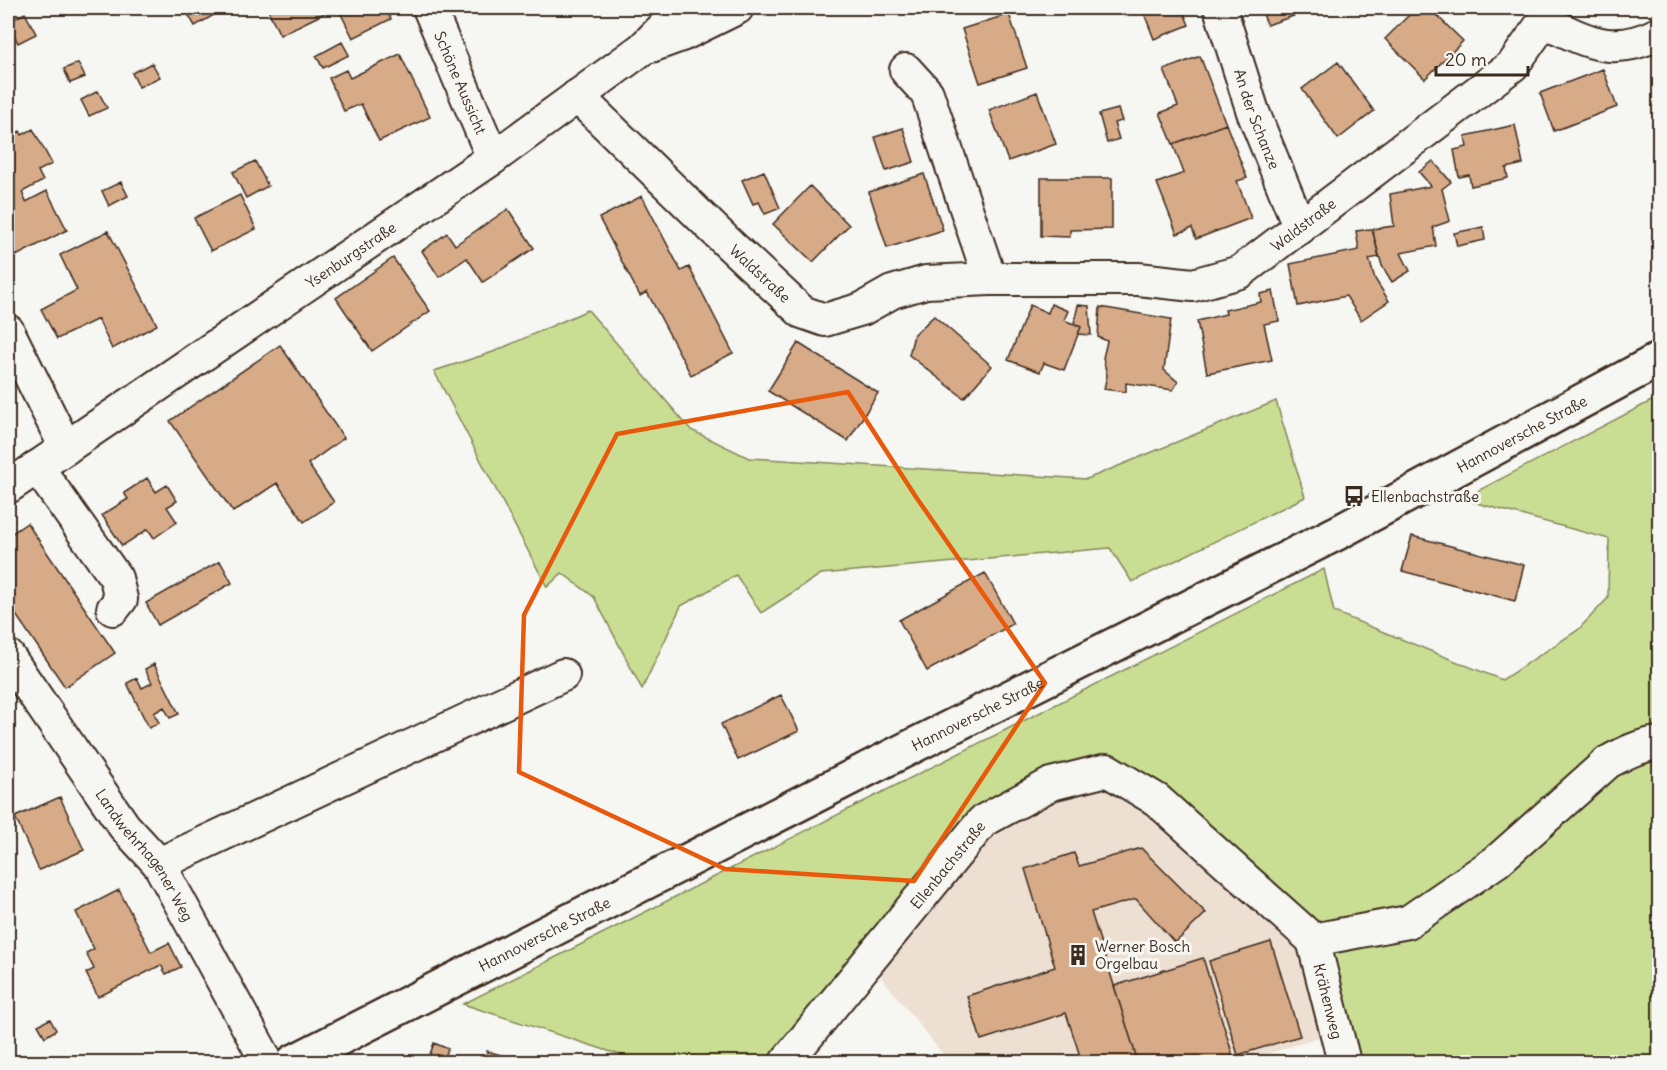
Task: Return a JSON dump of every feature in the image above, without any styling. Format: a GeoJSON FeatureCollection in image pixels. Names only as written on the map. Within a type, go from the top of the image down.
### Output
{"type":"FeatureCollection","features":[{"type":"Feature","properties":{"kind":"main road","name":"Hannoversche Straße"},"geometry":{"type":"LineString","coordinates":[[314,1058],[885,760],[1341,531],[1659,359]]}},
{"type":"Feature","properties":{"kind":"street","name":"Schöne Aussicht"},"geometry":{"type":"LineString","coordinates":[[429,8],[493,158]]}},
{"type":"Feature","properties":{"kind":"street","name":"Ysenburgstraße"},"geometry":{"type":"LineString","coordinates":[[8,487],[493,158],[642,49],[683,8]]}},
{"type":"Feature","properties":{"kind":"street"},"geometry":{"type":"LineString","coordinates":[[642,49],[684,34],[738,8]]}},
{"type":"Feature","properties":{"kind":"street","name":"An der Schanze"},"geometry":{"type":"LineString","coordinates":[[1220,8],[1253,112],[1300,228]]}},
{"type":"Feature","properties":{"kind":"street"},"geometry":{"type":"LineString","coordinates":[[1547,14],[1583,39],[1613,47],[1646,40],[1659,33]]}},
{"type":"Feature","properties":{"kind":"street","name":"Waldstraße"},"geometry":{"type":"LineString","coordinates":[[578,96],[802,312],[825,320],[862,309],[892,292],[926,282],[990,279],[1138,279],[1193,285],[1240,272],[1514,64],[1547,14]]}},
{"type":"Feature","properties":{"kind":"street"},"geometry":{"type":"LineString","coordinates":[[906,70],[927,93],[990,279]]}},
{"type":"Feature","properties":{"kind":"street"},"geometry":{"type":"LineString","coordinates":[[8,331],[66,448]]}},
{"type":"Feature","properties":{"kind":"street"},"geometry":{"type":"LineString","coordinates":[[37,467],[116,579],[121,599],[113,609]]}},
{"type":"Feature","properties":{"kind":"street","name":"Landwehrhagener Weg"},"geometry":{"type":"LineString","coordinates":[[8,656],[124,825],[159,864],[267,1062]]}},
{"type":"Feature","properties":{"kind":"street"},"geometry":{"type":"LineString","coordinates":[[159,864],[563,675]]}},
{"type":"Feature","properties":{"kind":"street"},"geometry":{"type":"LineString","coordinates":[[1313,940],[1408,921],[1497,861],[1608,762],[1646,744],[1659,743]]}},
{"type":"Feature","properties":{"kind":"street","name":"Ellenbachstraße"},"geometry":{"type":"LineString","coordinates":[[786,1062],[983,821],[1051,784],[1107,770],[1157,800],[1313,940]]}},
{"type":"Feature","properties":{"kind":"street","name":"Krähenweg"},"geometry":{"type":"LineString","coordinates":[[1313,940],[1344,1062]]}},
{"type":"Feature","properties":{"kind":"highlighted area"},"geometry":{"type":"Polygon","coordinates":[[[848,392],[916,497],[1045,683],[914,881],[725,869],[519,772],[524,615],[617,434],[848,392]]]}},
{"type":"Feature","properties":{"kind":"shaded area"},"geometry":{"type":"Polygon","coordinates":[[[1115,757],[1301,910],[1350,1027],[1242,1062],[949,1062],[863,954],[980,810],[1115,757]]]}},
{"type":"Feature","properties":{"kind":"green space"},"geometry":{"type":"Polygon","coordinates":[[[588,310],[691,430],[749,458],[1087,479],[1276,401],[1305,497],[1132,582],[1110,548],[821,574],[761,613],[736,575],[681,606],[642,689],[594,597],[562,573],[547,587],[434,371],[493,352],[588,310]]]}},
{"type":"Feature","properties":{"kind":"green space"},"geometry":{"type":"Polygon","coordinates":[[[1659,397],[1659,1062],[1359,1062],[1339,988],[1170,792],[1051,768],[773,1062],[642,1062],[463,1004],[1324,569],[1334,612],[1502,680],[1578,630],[1608,598],[1609,539],[1462,499],[1659,397]]]}},
{"type":"Feature","properties":{"kind":"building"},"geometry":{"type":"Polygon","coordinates":[[[210,8],[214,15],[195,26],[185,9],[210,8]]]}},
{"type":"Feature","properties":{"kind":"building"},"geometry":{"type":"Polygon","coordinates":[[[267,8],[335,8],[280,35],[267,8]]]}},
{"type":"Feature","properties":{"kind":"building"},"geometry":{"type":"Polygon","coordinates":[[[338,8],[385,8],[391,19],[353,38],[338,8]]]}},
{"type":"Feature","properties":{"kind":"building"},"geometry":{"type":"Polygon","coordinates":[[[938,8],[962,8],[940,15],[938,8]]]}},
{"type":"Feature","properties":{"kind":"building"},"geometry":{"type":"Polygon","coordinates":[[[1142,8],[1182,8],[1189,25],[1154,39],[1142,8]]]}},
{"type":"Feature","properties":{"kind":"building"},"geometry":{"type":"Polygon","coordinates":[[[1261,8],[1317,8],[1267,25],[1261,8]]]}},
{"type":"Feature","properties":{"kind":"building"},"geometry":{"type":"Polygon","coordinates":[[[1416,8],[1429,8],[1463,41],[1425,79],[1385,39],[1416,8]]]}},
{"type":"Feature","properties":{"kind":"building"},"geometry":{"type":"Polygon","coordinates":[[[25,13],[36,34],[18,43],[8,22],[25,13]]]}},
{"type":"Feature","properties":{"kind":"building"},"geometry":{"type":"Polygon","coordinates":[[[1009,14],[1027,68],[980,83],[962,29],[1009,14]]]}},
{"type":"Feature","properties":{"kind":"building"},"geometry":{"type":"Polygon","coordinates":[[[342,42],[349,55],[323,68],[316,56],[342,42]]]}},
{"type":"Feature","properties":{"kind":"building"},"geometry":{"type":"Polygon","coordinates":[[[400,54],[430,117],[379,141],[361,104],[344,111],[329,78],[346,70],[350,78],[400,54]]]}},
{"type":"Feature","properties":{"kind":"building"},"geometry":{"type":"Polygon","coordinates":[[[1200,56],[1226,124],[1173,144],[1160,113],[1178,106],[1164,70],[1200,56]]]}},
{"type":"Feature","properties":{"kind":"building"},"geometry":{"type":"Polygon","coordinates":[[[1338,62],[1374,111],[1338,139],[1302,89],[1338,62]]]}},
{"type":"Feature","properties":{"kind":"building"},"geometry":{"type":"Polygon","coordinates":[[[78,63],[85,77],[70,83],[64,69],[78,63]]]}},
{"type":"Feature","properties":{"kind":"building"},"geometry":{"type":"Polygon","coordinates":[[[152,63],[160,77],[139,87],[132,73],[152,63]]]}},
{"type":"Feature","properties":{"kind":"building"},"geometry":{"type":"Polygon","coordinates":[[[1603,69],[1617,107],[1554,131],[1540,93],[1603,69]]]}},
{"type":"Feature","properties":{"kind":"building"},"geometry":{"type":"Polygon","coordinates":[[[98,91],[107,108],[89,116],[81,100],[98,91]]]}},
{"type":"Feature","properties":{"kind":"building"},"geometry":{"type":"Polygon","coordinates":[[[1037,92],[1056,144],[1008,161],[989,110],[1037,92]]]}},
{"type":"Feature","properties":{"kind":"building"},"geometry":{"type":"Polygon","coordinates":[[[1118,109],[1122,121],[1114,123],[1119,139],[1107,143],[1099,114],[1118,109]]]}},
{"type":"Feature","properties":{"kind":"building"},"geometry":{"type":"Polygon","coordinates":[[[1226,124],[1247,178],[1237,181],[1251,218],[1196,239],[1192,228],[1177,234],[1157,183],[1184,173],[1173,144],[1226,124]]]}},
{"type":"Feature","properties":{"kind":"building"},"geometry":{"type":"Polygon","coordinates":[[[1515,125],[1523,164],[1506,168],[1508,178],[1471,186],[1469,175],[1459,177],[1454,150],[1467,147],[1465,136],[1515,125]]]}},
{"type":"Feature","properties":{"kind":"building"},"geometry":{"type":"Polygon","coordinates":[[[903,128],[914,162],[886,171],[875,137],[903,128]]]}},
{"type":"Feature","properties":{"kind":"building"},"geometry":{"type":"Polygon","coordinates":[[[33,129],[52,164],[38,171],[43,181],[22,192],[26,202],[47,191],[67,230],[16,256],[8,239],[8,138],[20,131],[22,135],[33,129]]]}},
{"type":"Feature","properties":{"kind":"building"},"geometry":{"type":"Polygon","coordinates":[[[255,161],[268,186],[246,198],[233,172],[255,161]]]}},
{"type":"Feature","properties":{"kind":"building"},"geometry":{"type":"Polygon","coordinates":[[[1433,161],[1451,182],[1442,189],[1450,221],[1433,227],[1436,246],[1401,253],[1410,271],[1392,282],[1382,266],[1372,229],[1394,226],[1390,194],[1431,186],[1419,172],[1433,161]]]}},
{"type":"Feature","properties":{"kind":"building"},"geometry":{"type":"Polygon","coordinates":[[[764,171],[780,208],[765,214],[759,202],[753,204],[742,180],[764,171]]]}},
{"type":"Feature","properties":{"kind":"building"},"geometry":{"type":"Polygon","coordinates":[[[924,174],[943,230],[887,248],[869,192],[924,174]]]}},
{"type":"Feature","properties":{"kind":"building"},"geometry":{"type":"Polygon","coordinates":[[[1041,178],[1112,178],[1112,229],[1070,230],[1070,237],[1041,236],[1041,178]]]}},
{"type":"Feature","properties":{"kind":"building"},"geometry":{"type":"Polygon","coordinates":[[[121,182],[128,196],[109,206],[102,191],[121,182]]]}},
{"type":"Feature","properties":{"kind":"building"},"geometry":{"type":"Polygon","coordinates":[[[810,186],[849,225],[813,262],[773,224],[810,186]]]}},
{"type":"Feature","properties":{"kind":"building"},"geometry":{"type":"Polygon","coordinates":[[[240,195],[256,229],[211,251],[194,218],[240,195]]]}},
{"type":"Feature","properties":{"kind":"building"},"geometry":{"type":"Polygon","coordinates":[[[642,196],[681,271],[689,267],[733,353],[691,375],[647,292],[640,296],[599,218],[642,196]]]}},
{"type":"Feature","properties":{"kind":"building"},"geometry":{"type":"Polygon","coordinates":[[[508,209],[534,248],[483,282],[467,258],[439,277],[422,251],[447,233],[455,245],[508,209]]]}},
{"type":"Feature","properties":{"kind":"building"},"geometry":{"type":"Polygon","coordinates":[[[1483,227],[1485,240],[1457,246],[1454,233],[1483,227]]]}},
{"type":"Feature","properties":{"kind":"building"},"geometry":{"type":"Polygon","coordinates":[[[1372,229],[1379,257],[1369,259],[1375,279],[1389,301],[1361,320],[1346,296],[1298,306],[1290,264],[1359,250],[1356,231],[1372,229]]]}},
{"type":"Feature","properties":{"kind":"building"},"geometry":{"type":"Polygon","coordinates":[[[108,231],[157,325],[112,349],[98,319],[57,339],[41,309],[77,290],[60,255],[108,231]]]}},
{"type":"Feature","properties":{"kind":"building"},"geometry":{"type":"Polygon","coordinates":[[[393,258],[430,311],[372,351],[336,298],[393,258]]]}},
{"type":"Feature","properties":{"kind":"building"},"geometry":{"type":"Polygon","coordinates":[[[1273,291],[1279,321],[1264,324],[1272,360],[1207,373],[1197,321],[1226,314],[1225,310],[1261,302],[1260,294],[1273,291]]]}},
{"type":"Feature","properties":{"kind":"building"},"geometry":{"type":"Polygon","coordinates":[[[1051,304],[1068,311],[1064,320],[1081,327],[1064,370],[1044,363],[1040,372],[1008,360],[1030,305],[1048,313],[1051,304]]]}},
{"type":"Feature","properties":{"kind":"building"},"geometry":{"type":"Polygon","coordinates":[[[1078,305],[1089,306],[1091,335],[1078,334],[1081,327],[1074,323],[1078,305]]]}},
{"type":"Feature","properties":{"kind":"building"},"geometry":{"type":"Polygon","coordinates":[[[1100,307],[1171,319],[1164,370],[1178,382],[1173,390],[1126,383],[1126,392],[1104,389],[1107,375],[1103,358],[1107,341],[1098,337],[1100,307]]]}},
{"type":"Feature","properties":{"kind":"building"},"geometry":{"type":"Polygon","coordinates":[[[934,316],[992,366],[964,398],[909,355],[914,335],[934,316]]]}},
{"type":"Feature","properties":{"kind":"building"},"geometry":{"type":"Polygon","coordinates":[[[798,343],[878,393],[848,441],[768,391],[798,343]]]}},
{"type":"Feature","properties":{"kind":"building"},"geometry":{"type":"Polygon","coordinates":[[[280,345],[344,438],[308,464],[334,502],[304,522],[277,483],[233,512],[170,421],[280,345]]]}},
{"type":"Feature","properties":{"kind":"building"},"geometry":{"type":"Polygon","coordinates":[[[147,478],[156,492],[167,485],[177,501],[167,507],[177,522],[154,538],[148,529],[122,546],[102,515],[128,499],[124,493],[147,478]]]}},
{"type":"Feature","properties":{"kind":"building"},"geometry":{"type":"Polygon","coordinates":[[[27,523],[115,653],[65,687],[8,603],[8,536],[27,523]]]}},
{"type":"Feature","properties":{"kind":"building"},"geometry":{"type":"Polygon","coordinates":[[[1412,536],[1524,565],[1515,601],[1402,571],[1412,536]]]}},
{"type":"Feature","properties":{"kind":"building"},"geometry":{"type":"Polygon","coordinates":[[[220,561],[232,583],[158,625],[146,603],[220,561]]]}},
{"type":"Feature","properties":{"kind":"building"},"geometry":{"type":"Polygon","coordinates":[[[985,573],[1013,624],[927,671],[899,620],[985,573]]]}},
{"type":"Feature","properties":{"kind":"building"},"geometry":{"type":"Polygon","coordinates":[[[154,664],[179,714],[170,718],[164,707],[154,713],[159,723],[149,728],[127,683],[137,678],[142,688],[152,683],[145,669],[154,664]]]}},
{"type":"Feature","properties":{"kind":"building"},"geometry":{"type":"Polygon","coordinates":[[[781,695],[799,731],[738,760],[721,724],[781,695]]]}},
{"type":"Feature","properties":{"kind":"building"},"geometry":{"type":"Polygon","coordinates":[[[60,797],[84,850],[39,870],[15,817],[60,797]]]}},
{"type":"Feature","properties":{"kind":"building","name":"Werner Bosch Orgelbau"},"geometry":{"type":"Polygon","coordinates":[[[1141,848],[1206,913],[1175,943],[1136,899],[1091,912],[1138,1062],[1060,1062],[1080,1056],[1066,1013],[981,1040],[967,996],[1055,967],[1025,869],[1074,853],[1079,866],[1141,848]]]}},
{"type":"Feature","properties":{"kind":"building"},"geometry":{"type":"Polygon","coordinates":[[[119,890],[151,952],[169,943],[181,967],[166,974],[161,965],[98,997],[86,973],[94,969],[86,953],[94,949],[76,912],[119,890]]]}},
{"type":"Feature","properties":{"kind":"building"},"geometry":{"type":"Polygon","coordinates":[[[1271,942],[1300,1036],[1238,1055],[1209,961],[1271,942]]]}},
{"type":"Feature","properties":{"kind":"building"},"geometry":{"type":"Polygon","coordinates":[[[1203,958],[1233,1056],[1210,1062],[1138,1062],[1114,986],[1203,958]]]}},
{"type":"Feature","properties":{"kind":"building"},"geometry":{"type":"Polygon","coordinates":[[[50,1019],[56,1030],[45,1037],[38,1025],[50,1019]]]}},
{"type":"Feature","properties":{"kind":"building"},"geometry":{"type":"Polygon","coordinates":[[[434,1043],[448,1049],[443,1062],[429,1057],[434,1043]]]}},
{"type":"Feature","properties":{"kind":"building"},"geometry":{"type":"Polygon","coordinates":[[[487,1051],[526,1062],[484,1062],[487,1051]]]}},
{"type":"Feature","properties":{"kind":"place","name":"Ellenbachstraße"},"geometry":{"type":"Point","coordinates":[1354,496]}},
{"type":"Feature","properties":{"kind":"place","name":"Werner Bosch Orgelbau"},"geometry":{"type":"Point","coordinates":[1078,955]}}]}
